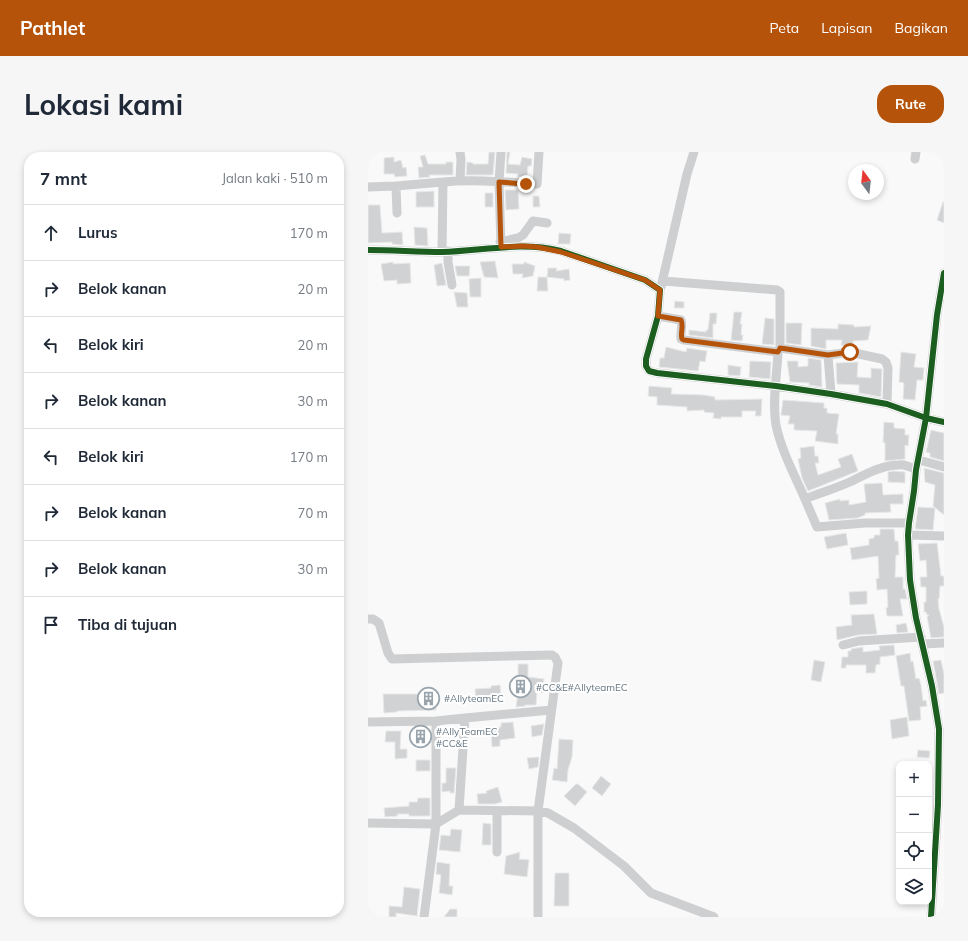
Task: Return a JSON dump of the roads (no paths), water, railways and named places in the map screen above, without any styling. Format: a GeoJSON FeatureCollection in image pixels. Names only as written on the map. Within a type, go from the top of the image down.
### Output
{"type":"FeatureCollection","features":[{"type":"Feature","properties":{"kind":"street"},"geometry":{"type":"LineString","coordinates":[[460,152],[460,180]]}},
{"type":"Feature","properties":{"kind":"street"},"geometry":{"type":"LineString","coordinates":[[500,245],[499,182],[501,152]]}},
{"type":"Feature","properties":{"kind":"street"},"geometry":{"type":"LineString","coordinates":[[368,187],[460,180],[537,184],[540,152]]}},
{"type":"Feature","properties":{"kind":"street"},"geometry":{"type":"LineString","coordinates":[[694,152],[687,174],[662,286],[658,316],[646,359],[646,366],[649,371],[831,394],[887,404],[926,418],[944,422]]}},
{"type":"Feature","properties":{"kind":"street"},"geometry":{"type":"LineString","coordinates":[[443,182],[445,251],[452,285]]}},
{"type":"Feature","properties":{"kind":"street"},"geometry":{"type":"LineString","coordinates":[[396,186],[397,213]]}},
{"type":"Feature","properties":{"kind":"street"},"geometry":{"type":"LineString","coordinates":[[500,245],[523,235],[533,221],[547,222]]}},
{"type":"Feature","properties":{"kind":"street"},"geometry":{"type":"LineString","coordinates":[[368,250],[445,251],[500,245],[523,246],[555,250],[662,286],[777,290],[780,292],[779,350],[775,414],[778,434],[795,479],[818,527],[865,523],[908,523]]}},
{"type":"Feature","properties":{"kind":"street"},"geometry":{"type":"LineString","coordinates":[[931,917],[938,805],[939,729],[932,686],[921,641],[910,580],[908,523],[926,418],[937,315],[944,274]]}},
{"type":"Feature","properties":{"kind":"street"},"geometry":{"type":"LineString","coordinates":[[658,316],[681,320],[681,336],[684,340],[828,355],[850,352],[882,359],[886,362],[888,368],[887,404]]}},
{"type":"Feature","properties":{"kind":"street"},"geometry":{"type":"LineString","coordinates":[[828,355],[831,394]]}},
{"type":"Feature","properties":{"kind":"street"},"geometry":{"type":"LineString","coordinates":[[918,460],[944,467]]}},
{"type":"Feature","properties":{"kind":"street"},"geometry":{"type":"LineString","coordinates":[[805,499],[852,481],[864,473],[889,466],[898,464],[906,465],[916,470]]}},
{"type":"Feature","properties":{"kind":"street"},"geometry":{"type":"LineString","coordinates":[[908,535],[944,536]]}},
{"type":"Feature","properties":{"kind":"street"},"geometry":{"type":"LineString","coordinates":[[368,619],[372,619],[379,623],[388,653],[392,659],[552,655],[555,657],[558,663],[538,811],[538,917]]}},
{"type":"Feature","properties":{"kind":"street"},"geometry":{"type":"LineString","coordinates":[[843,645],[859,641],[921,641],[944,643]]}},
{"type":"Feature","properties":{"kind":"street"},"geometry":{"type":"LineString","coordinates":[[368,722],[436,721],[551,710]]}},
{"type":"Feature","properties":{"kind":"street"},"geometry":{"type":"LineString","coordinates":[[459,810],[465,718]]}},
{"type":"Feature","properties":{"kind":"street"},"geometry":{"type":"LineString","coordinates":[[424,917],[436,824],[436,721]]}},
{"type":"Feature","properties":{"kind":"street"},"geometry":{"type":"LineString","coordinates":[[368,823],[436,824],[459,810],[497,812],[538,811],[548,813],[574,828],[624,866],[652,893],[714,917]]}},
{"type":"Feature","properties":{"kind":"street"},"geometry":{"type":"LineString","coordinates":[[496,852],[497,812]]}},
{"type":"Feature","properties":{"kind":"place","name":"#CC&E#AllyteamEC"},"geometry":{"type":"Point","coordinates":[520,687]}},
{"type":"Feature","properties":{"kind":"place","name":"#AllyteamEC"},"geometry":{"type":"Point","coordinates":[429,698]}},
{"type":"Feature","properties":{"kind":"place","name":"#AllyTeamEC #CC&E"},"geometry":{"type":"Point","coordinates":[421,737]}}]}
